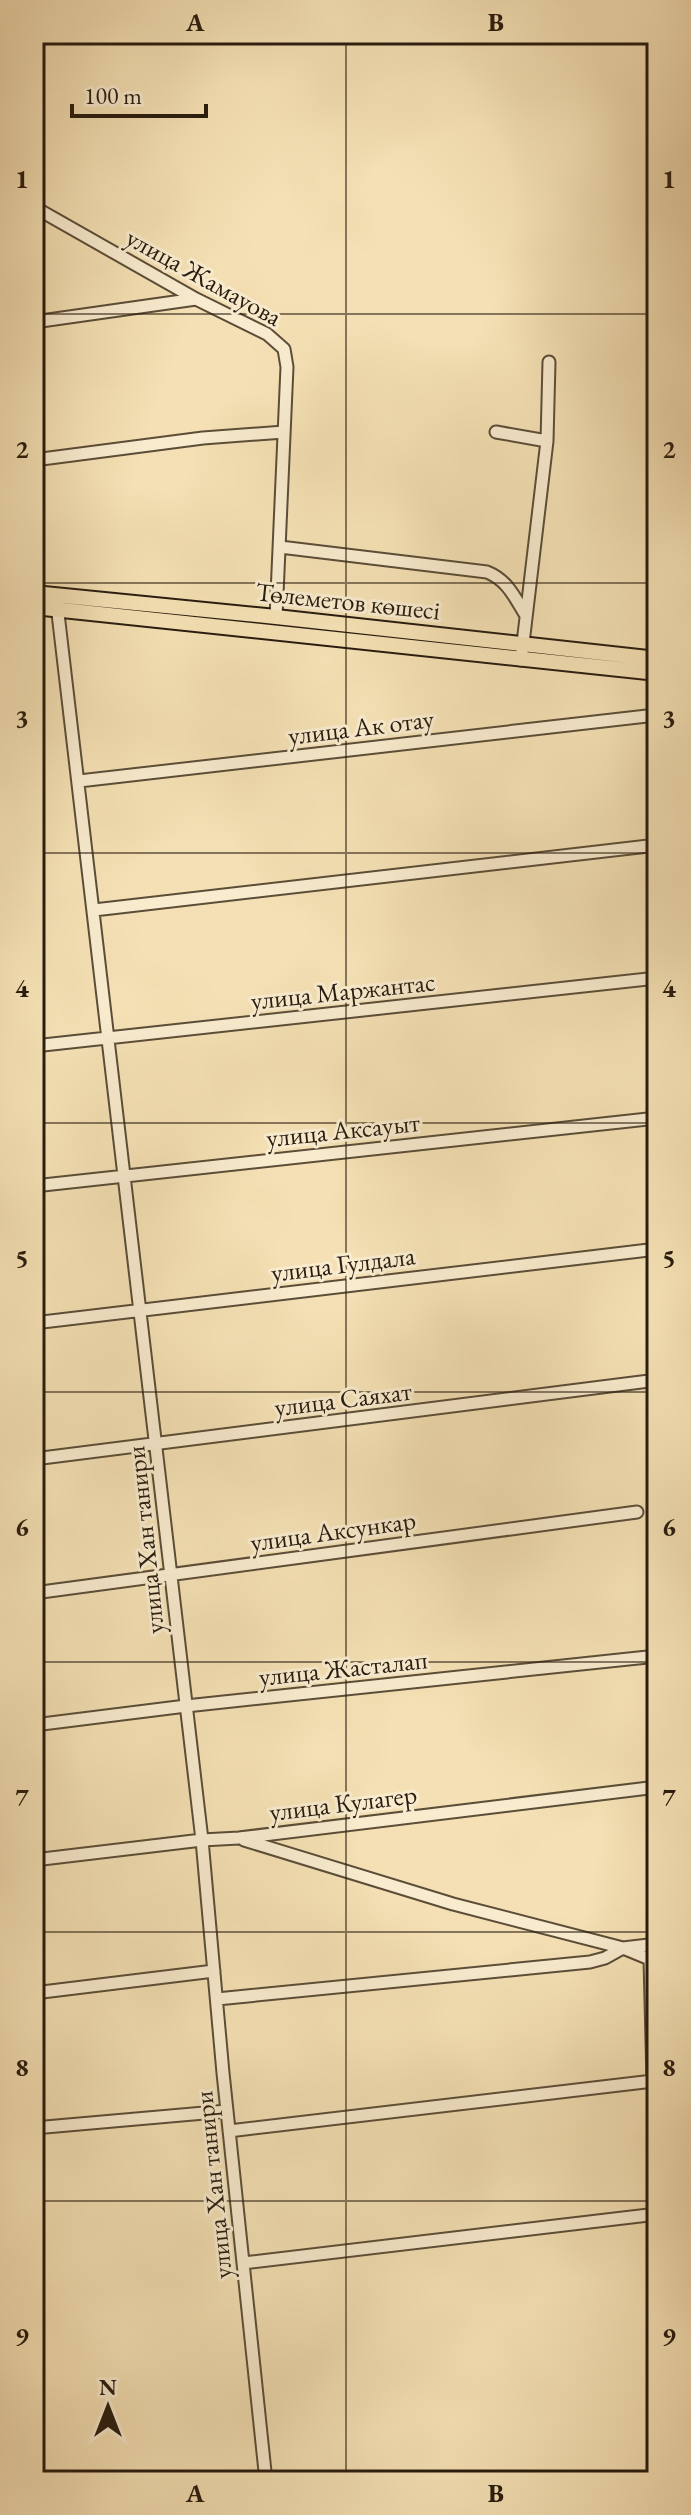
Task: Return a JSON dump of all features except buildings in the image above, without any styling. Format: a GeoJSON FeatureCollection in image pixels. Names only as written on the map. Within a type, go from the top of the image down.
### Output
{"type":"FeatureCollection","features":[{"type":"Feature","properties":{"kind":"main road","name":"Төлеметов көшесі"},"geometry":{"type":"LineString","coordinates":[[34,593],[57,603],[521,652],[657,659]]}},
{"type":"Feature","properties":{"kind":"main road","name":"Төлеметов көшесі"},"geometry":{"type":"LineString","coordinates":[[34,607],[57,603],[276,617],[657,673]]}},
{"type":"Feature","properties":{"kind":"street","name":"улица Жамауова"},"geometry":{"type":"LineString","coordinates":[[34,207],[196,299],[267,334],[284,349],[287,367],[276,617]]}},
{"type":"Feature","properties":{"kind":"street"},"geometry":{"type":"LineString","coordinates":[[34,322],[196,299]]}},
{"type":"Feature","properties":{"kind":"street"},"geometry":{"type":"LineString","coordinates":[[521,652],[547,441],[549,362]]}},
{"type":"Feature","properties":{"kind":"street"},"geometry":{"type":"LineString","coordinates":[[34,460],[203,438],[284,432]]}},
{"type":"Feature","properties":{"kind":"street"},"geometry":{"type":"LineString","coordinates":[[496,432],[547,441]]}},
{"type":"Feature","properties":{"kind":"street"},"geometry":{"type":"LineString","coordinates":[[280,547],[487,572],[506,583],[526,615]]}},
{"type":"Feature","properties":{"kind":"street","name":"улица Хан танири"},"geometry":{"type":"LineString","coordinates":[[57,603],[202,1840],[266,2481]]}},
{"type":"Feature","properties":{"kind":"street","name":"улица Ак отау"},"geometry":{"type":"LineString","coordinates":[[79,781],[647,716]]}},
{"type":"Feature","properties":{"kind":"street"},"geometry":{"type":"LineString","coordinates":[[94,910],[657,845]]}},
{"type":"Feature","properties":{"kind":"street","name":"улица Маржантас"},"geometry":{"type":"LineString","coordinates":[[34,1046],[657,978]]}},
{"type":"Feature","properties":{"kind":"street","name":"улица Аксауыт"},"geometry":{"type":"LineString","coordinates":[[34,1186],[657,1118]]}},
{"type":"Feature","properties":{"kind":"street","name":"улица Гулдала"},"geometry":{"type":"LineString","coordinates":[[34,1323],[657,1249]]}},
{"type":"Feature","properties":{"kind":"street","name":"улица Саяхат"},"geometry":{"type":"LineString","coordinates":[[34,1459],[657,1380]]}},
{"type":"Feature","properties":{"kind":"street","name":"улица Аксункар"},"geometry":{"type":"LineString","coordinates":[[34,1593],[637,1512]]}},
{"type":"Feature","properties":{"kind":"street","name":"улица Жасталап"},"geometry":{"type":"LineString","coordinates":[[34,1725],[657,1656]]}},
{"type":"Feature","properties":{"kind":"street","name":"улица Кулагер"},"geometry":{"type":"LineString","coordinates":[[34,1860],[657,1787]]}},
{"type":"Feature","properties":{"kind":"street"},"geometry":{"type":"LineString","coordinates":[[239,1838],[453,1904],[623,1948],[654,1960],[653,2081],[657,2110]]}},
{"type":"Feature","properties":{"kind":"street"},"geometry":{"type":"LineString","coordinates":[[217,1999],[590,1962],[623,1948],[657,1944]]}},
{"type":"Feature","properties":{"kind":"street"},"geometry":{"type":"LineString","coordinates":[[34,1993],[214,1971]]}},
{"type":"Feature","properties":{"kind":"street"},"geometry":{"type":"LineString","coordinates":[[229,2131],[653,2081]]}},
{"type":"Feature","properties":{"kind":"street"},"geometry":{"type":"LineString","coordinates":[[34,2128],[227,2111]]}},
{"type":"Feature","properties":{"kind":"street"},"geometry":{"type":"LineString","coordinates":[[243,2263],[657,2214]]}}]}
